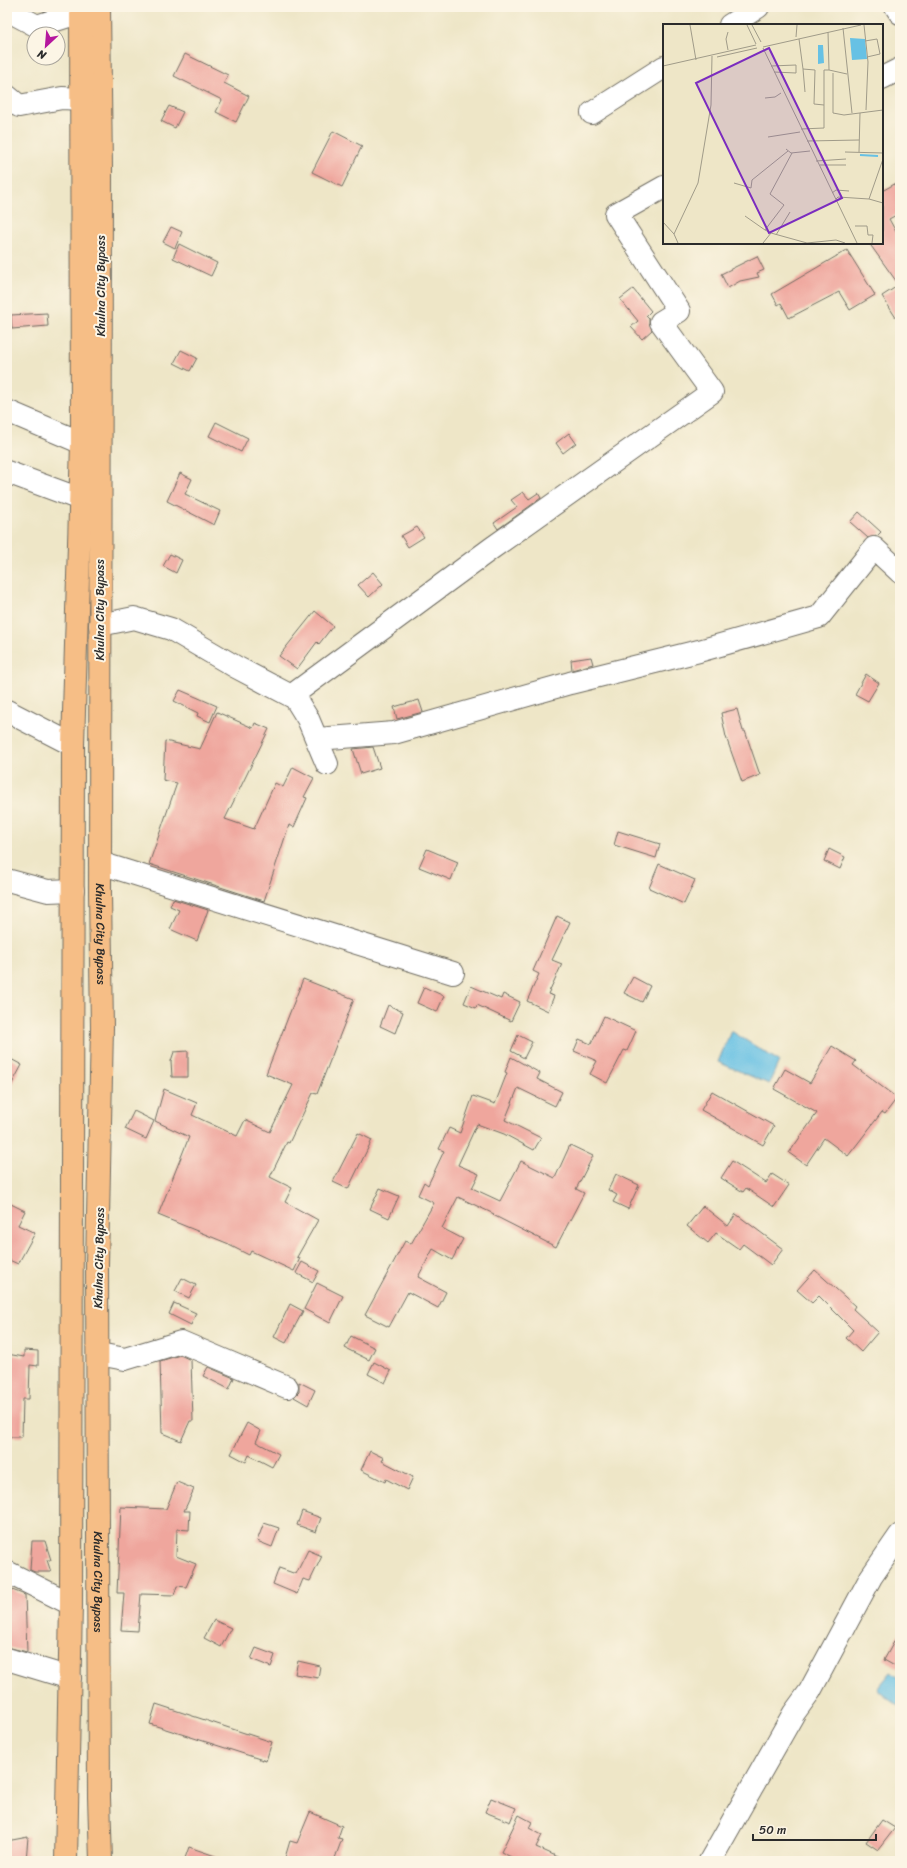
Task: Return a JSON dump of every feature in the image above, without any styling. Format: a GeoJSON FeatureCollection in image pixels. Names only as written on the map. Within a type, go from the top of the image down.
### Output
{"type":"FeatureCollection","features":[{"type":"Feature","properties":{"kind":"highway","name":"Khulna City Bypass"},"geometry":{"type":"LineString","coordinates":[[66,1856],[71,1604],[73,745],[82,443],[81,99],[87,9]]}},
{"type":"Feature","properties":{"kind":"highway","name":"Khulna City Bypass"},"geometry":{"type":"LineString","coordinates":[[87,9],[101,168],[100,863],[102,1028],[97,1264],[99,1354],[99,1797],[101,1861]]}},
{"type":"Feature","properties":{"kind":"street"},"geometry":{"type":"LineString","coordinates":[[732,24],[758,7]]}},
{"type":"Feature","properties":{"kind":"street"},"geometry":{"type":"LineString","coordinates":[[896,7],[900,13]]}},
{"type":"Feature","properties":{"kind":"street"},"geometry":{"type":"LineString","coordinates":[[7,10],[37,26],[87,9]]}},
{"type":"Feature","properties":{"kind":"street"},"geometry":{"type":"LineString","coordinates":[[592,113],[663,68]]}},
{"type":"Feature","properties":{"kind":"street"},"geometry":{"type":"LineString","coordinates":[[883,78],[900,69]]}},
{"type":"Feature","properties":{"kind":"street"},"geometry":{"type":"LineString","coordinates":[[7,96],[19,106],[62,98],[81,99]]}},
{"type":"Feature","properties":{"kind":"street"},"geometry":{"type":"LineString","coordinates":[[291,696],[492,548],[712,392],[661,322],[679,311],[616,214],[663,188]]}},
{"type":"Feature","properties":{"kind":"street"},"geometry":{"type":"LineString","coordinates":[[7,411],[82,443]]}},
{"type":"Feature","properties":{"kind":"street"},"geometry":{"type":"LineString","coordinates":[[7,472],[80,499]]}},
{"type":"Feature","properties":{"kind":"street"},"geometry":{"type":"LineString","coordinates":[[317,739],[394,733],[570,683],[699,652],[819,617],[874,548],[900,572]]}},
{"type":"Feature","properties":{"kind":"street"},"geometry":{"type":"LineString","coordinates":[[100,625],[134,618],[171,628],[236,668],[295,698],[308,719],[327,764]]}},
{"type":"Feature","properties":{"kind":"street"},"geometry":{"type":"LineString","coordinates":[[7,711],[73,745]]}},
{"type":"Feature","properties":{"kind":"street"},"geometry":{"type":"LineString","coordinates":[[100,863],[453,973]]}},
{"type":"Feature","properties":{"kind":"street"},"geometry":{"type":"LineString","coordinates":[[7,880],[48,891],[73,890]]}},
{"type":"Feature","properties":{"kind":"street"},"geometry":{"type":"LineString","coordinates":[[99,1354],[125,1359],[182,1342],[287,1387]]}},
{"type":"Feature","properties":{"kind":"street"},"geometry":{"type":"LineString","coordinates":[[710,1861],[794,1713],[810,1691],[871,1577],[900,1535]]}},
{"type":"Feature","properties":{"kind":"street"},"geometry":{"type":"LineString","coordinates":[[7,1572],[71,1604]]}},
{"type":"Feature","properties":{"kind":"street"},"geometry":{"type":"LineString","coordinates":[[7,1659],[70,1678]]}},
{"type":"Feature","properties":{"kind":"water"},"geometry":{"type":"Polygon","coordinates":[[[731,1031],[779,1061],[769,1084],[718,1062],[731,1031]]]}},
{"type":"Feature","properties":{"kind":"water"},"geometry":{"type":"Polygon","coordinates":[[[891,1672],[900,1679],[900,1707],[877,1689],[891,1672]]]}},
{"type":"Feature","properties":{"kind":"building"},"geometry":{"type":"Polygon","coordinates":[[[185,54],[228,75],[224,83],[249,96],[236,122],[216,112],[222,100],[174,76],[185,54]]]}},
{"type":"Feature","properties":{"kind":"building"},"geometry":{"type":"Polygon","coordinates":[[[169,106],[183,112],[175,128],[161,121],[169,106]]]}},
{"type":"Feature","properties":{"kind":"building"},"geometry":{"type":"Polygon","coordinates":[[[333,131],[362,146],[342,187],[312,172],[333,131]]]}},
{"type":"Feature","properties":{"kind":"building"},"geometry":{"type":"Polygon","coordinates":[[[900,181],[900,213],[889,219],[900,239],[900,324],[882,296],[899,285],[870,244],[883,244],[883,190],[900,181]]]}},
{"type":"Feature","properties":{"kind":"building"},"geometry":{"type":"Polygon","coordinates":[[[171,227],[182,232],[175,248],[163,242],[171,227]]]}},
{"type":"Feature","properties":{"kind":"building"},"geometry":{"type":"Polygon","coordinates":[[[179,244],[217,263],[211,276],[173,258],[179,244]]]}},
{"type":"Feature","properties":{"kind":"building"},"geometry":{"type":"Polygon","coordinates":[[[847,250],[875,295],[850,310],[839,292],[789,318],[781,303],[778,305],[772,294],[847,250]]]}},
{"type":"Feature","properties":{"kind":"building"},"geometry":{"type":"Polygon","coordinates":[[[757,256],[764,270],[757,273],[759,277],[740,281],[728,288],[721,274],[757,256]]]}},
{"type":"Feature","properties":{"kind":"building"},"geometry":{"type":"Polygon","coordinates":[[[633,289],[651,311],[646,316],[649,319],[652,330],[642,339],[631,327],[638,321],[620,299],[633,289]]]}},
{"type":"Feature","properties":{"kind":"building"},"geometry":{"type":"Polygon","coordinates":[[[47,313],[48,326],[12,329],[11,315],[47,313]]]}},
{"type":"Feature","properties":{"kind":"building"},"geometry":{"type":"Polygon","coordinates":[[[181,350],[197,358],[190,371],[174,363],[181,350]]]}},
{"type":"Feature","properties":{"kind":"building"},"geometry":{"type":"Polygon","coordinates":[[[216,422],[248,438],[241,452],[209,436],[216,422]]]}},
{"type":"Feature","properties":{"kind":"building"},"geometry":{"type":"Polygon","coordinates":[[[569,433],[576,443],[563,453],[556,443],[569,433]]]}},
{"type":"Feature","properties":{"kind":"building"},"geometry":{"type":"Polygon","coordinates":[[[180,473],[192,479],[185,494],[220,511],[214,525],[167,501],[180,473]]]}},
{"type":"Feature","properties":{"kind":"building"},"geometry":{"type":"Polygon","coordinates":[[[523,492],[529,499],[538,493],[541,498],[498,529],[494,523],[517,507],[511,500],[523,492]]]}},
{"type":"Feature","properties":{"kind":"building"},"geometry":{"type":"Polygon","coordinates":[[[859,512],[881,532],[877,536],[868,538],[850,522],[859,512]]]}},
{"type":"Feature","properties":{"kind":"building"},"geometry":{"type":"Polygon","coordinates":[[[417,527],[424,537],[408,547],[401,536],[417,527]]]}},
{"type":"Feature","properties":{"kind":"building"},"geometry":{"type":"Polygon","coordinates":[[[170,554],[182,560],[176,573],[163,566],[170,554]]]}},
{"type":"Feature","properties":{"kind":"building"},"geometry":{"type":"Polygon","coordinates":[[[373,572],[383,584],[369,597],[358,585],[373,572]]]}},
{"type":"Feature","properties":{"kind":"building"},"geometry":{"type":"Polygon","coordinates":[[[315,611],[333,626],[319,644],[317,642],[297,669],[279,656],[315,611]]]}},
{"type":"Feature","properties":{"kind":"building"},"geometry":{"type":"Polygon","coordinates":[[[591,657],[593,664],[572,670],[571,660],[591,657]]]}},
{"type":"Feature","properties":{"kind":"building"},"geometry":{"type":"Polygon","coordinates":[[[866,674],[879,683],[868,701],[855,694],[866,674]]]}},
{"type":"Feature","properties":{"kind":"building"},"geometry":{"type":"Polygon","coordinates":[[[180,690],[217,706],[210,722],[197,716],[198,713],[174,701],[180,690]]]}},
{"type":"Feature","properties":{"kind":"building"},"geometry":{"type":"Polygon","coordinates":[[[419,700],[423,712],[397,719],[394,707],[419,700]]]}},
{"type":"Feature","properties":{"kind":"building"},"geometry":{"type":"Polygon","coordinates":[[[737,709],[743,731],[745,731],[760,775],[742,782],[726,737],[721,713],[737,709]]]}},
{"type":"Feature","properties":{"kind":"building"},"geometry":{"type":"Polygon","coordinates":[[[217,712],[253,728],[255,723],[269,729],[225,819],[254,829],[275,783],[283,787],[293,767],[314,778],[304,797],[307,798],[294,827],[289,825],[264,901],[149,864],[177,783],[163,780],[165,741],[200,749],[217,712]]]}},
{"type":"Feature","properties":{"kind":"building"},"geometry":{"type":"Polygon","coordinates":[[[373,747],[380,768],[361,774],[353,749],[373,747]]]}},
{"type":"Feature","properties":{"kind":"building"},"geometry":{"type":"Polygon","coordinates":[[[618,831],[660,844],[656,858],[614,845],[618,831]]]}},
{"type":"Feature","properties":{"kind":"building"},"geometry":{"type":"Polygon","coordinates":[[[427,849],[458,862],[451,880],[419,867],[427,849]]]}},
{"type":"Feature","properties":{"kind":"building"},"geometry":{"type":"Polygon","coordinates":[[[829,849],[845,857],[840,869],[824,861],[829,849]]]}},
{"type":"Feature","properties":{"kind":"building"},"geometry":{"type":"Polygon","coordinates":[[[659,864],[695,880],[684,904],[649,888],[659,864]]]}},
{"type":"Feature","properties":{"kind":"building"},"geometry":{"type":"Polygon","coordinates":[[[173,899],[208,910],[197,941],[170,929],[179,910],[170,906],[173,899]]]}},
{"type":"Feature","properties":{"kind":"building"},"geometry":{"type":"Polygon","coordinates":[[[557,916],[570,922],[552,960],[562,964],[548,994],[554,996],[548,1011],[527,1001],[539,974],[533,971],[557,916]]]}},
{"type":"Feature","properties":{"kind":"building"},"geometry":{"type":"Polygon","coordinates":[[[633,977],[650,986],[642,1002],[624,993],[633,977]]]}},
{"type":"Feature","properties":{"kind":"building"},"geometry":{"type":"Polygon","coordinates":[[[303,979],[354,999],[317,1094],[313,1093],[289,1143],[287,1142],[270,1177],[292,1188],[285,1202],[318,1220],[297,1257],[300,1258],[294,1271],[251,1251],[249,1255],[229,1244],[158,1215],[189,1137],[155,1121],[164,1089],[197,1103],[192,1115],[237,1136],[245,1120],[270,1132],[293,1085],[266,1074],[303,979]]]}},
{"type":"Feature","properties":{"kind":"building"},"geometry":{"type":"Polygon","coordinates":[[[471,986],[501,999],[503,994],[520,1002],[511,1021],[477,1005],[476,1008],[464,1003],[471,986]]]}},
{"type":"Feature","properties":{"kind":"building"},"geometry":{"type":"Polygon","coordinates":[[[424,987],[444,996],[437,1012],[417,1003],[424,987]]]}},
{"type":"Feature","properties":{"kind":"building"},"geometry":{"type":"Polygon","coordinates":[[[388,1005],[403,1012],[395,1033],[380,1026],[388,1005]]]}},
{"type":"Feature","properties":{"kind":"building"},"geometry":{"type":"Polygon","coordinates":[[[604,1016],[636,1031],[627,1051],[624,1050],[607,1083],[590,1074],[597,1061],[574,1051],[579,1039],[591,1044],[604,1016]]]}},
{"type":"Feature","properties":{"kind":"building"},"geometry":{"type":"Polygon","coordinates":[[[518,1035],[532,1042],[524,1058],[511,1051],[518,1035]]]}},
{"type":"Feature","properties":{"kind":"building"},"geometry":{"type":"Polygon","coordinates":[[[832,1046],[856,1061],[853,1065],[897,1098],[885,1114],[882,1112],[848,1156],[824,1138],[806,1165],[789,1153],[817,1113],[774,1089],[785,1069],[810,1083],[832,1046]]]}},
{"type":"Feature","properties":{"kind":"building"},"geometry":{"type":"Polygon","coordinates":[[[188,1051],[188,1077],[172,1077],[171,1061],[174,1052],[188,1051]]]}},
{"type":"Feature","properties":{"kind":"building"},"geometry":{"type":"Polygon","coordinates":[[[7,1057],[22,1065],[7,1093],[7,1057]]]}},
{"type":"Feature","properties":{"kind":"building"},"geometry":{"type":"Polygon","coordinates":[[[511,1057],[540,1073],[537,1079],[562,1092],[555,1106],[518,1088],[505,1120],[541,1138],[534,1150],[504,1134],[477,1124],[458,1165],[479,1174],[472,1188],[500,1201],[521,1161],[555,1178],[570,1145],[593,1156],[576,1189],[584,1193],[556,1247],[493,1215],[494,1214],[458,1197],[442,1228],[463,1239],[452,1260],[433,1249],[418,1277],[446,1292],[438,1308],[408,1292],[389,1327],[365,1315],[405,1241],[411,1244],[434,1203],[418,1195],[424,1182],[428,1185],[444,1151],[439,1149],[449,1128],[460,1133],[473,1096],[495,1104],[507,1073],[505,1072],[511,1057]]]}},
{"type":"Feature","properties":{"kind":"building"},"geometry":{"type":"Polygon","coordinates":[[[712,1091],[774,1126],[763,1145],[701,1110],[712,1091]]]}},
{"type":"Feature","properties":{"kind":"building"},"geometry":{"type":"Polygon","coordinates":[[[134,1111],[154,1121],[146,1139],[125,1129],[134,1111]]]}},
{"type":"Feature","properties":{"kind":"building"},"geometry":{"type":"Polygon","coordinates":[[[358,1133],[372,1140],[348,1189],[333,1182],[358,1133]]]}},
{"type":"Feature","properties":{"kind":"building"},"geometry":{"type":"Polygon","coordinates":[[[732,1161],[766,1183],[772,1174],[789,1185],[774,1207],[746,1188],[743,1192],[721,1178],[732,1161]]]}},
{"type":"Feature","properties":{"kind":"building"},"geometry":{"type":"Polygon","coordinates":[[[616,1174],[639,1185],[628,1209],[613,1202],[617,1195],[608,1190],[616,1174]]]}},
{"type":"Feature","properties":{"kind":"building"},"geometry":{"type":"Polygon","coordinates":[[[380,1188],[399,1196],[389,1218],[370,1209],[380,1188]]]}},
{"type":"Feature","properties":{"kind":"building"},"geometry":{"type":"Polygon","coordinates":[[[7,1202],[25,1211],[18,1225],[35,1233],[18,1264],[7,1259],[7,1202]]]}},
{"type":"Feature","properties":{"kind":"building"},"geometry":{"type":"Polygon","coordinates":[[[703,1206],[728,1226],[736,1214],[783,1249],[771,1265],[743,1244],[739,1249],[716,1233],[708,1243],[687,1226],[703,1206]]]}},
{"type":"Feature","properties":{"kind":"building"},"geometry":{"type":"Polygon","coordinates":[[[302,1262],[319,1271],[313,1282],[296,1273],[302,1262]]]}},
{"type":"Feature","properties":{"kind":"building"},"geometry":{"type":"Polygon","coordinates":[[[815,1270],[855,1306],[853,1309],[878,1332],[861,1352],[846,1338],[853,1330],[819,1296],[812,1303],[797,1290],[815,1270]]]}},
{"type":"Feature","properties":{"kind":"building"},"geometry":{"type":"Polygon","coordinates":[[[182,1278],[196,1285],[189,1298],[175,1291],[182,1278]]]}},
{"type":"Feature","properties":{"kind":"building"},"geometry":{"type":"Polygon","coordinates":[[[317,1283],[343,1296],[330,1323],[304,1309],[317,1283]]]}},
{"type":"Feature","properties":{"kind":"building"},"geometry":{"type":"Polygon","coordinates":[[[174,1303],[196,1313],[191,1325],[169,1314],[174,1303]]]}},
{"type":"Feature","properties":{"kind":"building"},"geometry":{"type":"Polygon","coordinates":[[[290,1304],[303,1311],[286,1343],[274,1337],[290,1304]]]}},
{"type":"Feature","properties":{"kind":"building"},"geometry":{"type":"Polygon","coordinates":[[[351,1336],[375,1348],[369,1360],[345,1348],[351,1336]]]}},
{"type":"Feature","properties":{"kind":"building"},"geometry":{"type":"Polygon","coordinates":[[[24,1350],[38,1351],[38,1366],[30,1365],[29,1399],[23,1399],[22,1437],[7,1437],[7,1354],[24,1357],[24,1350]]]}},
{"type":"Feature","properties":{"kind":"building"},"geometry":{"type":"Polygon","coordinates":[[[180,1355],[191,1360],[193,1421],[190,1421],[181,1441],[162,1433],[160,1361],[180,1355]]]}},
{"type":"Feature","properties":{"kind":"building"},"geometry":{"type":"Polygon","coordinates":[[[374,1362],[391,1371],[385,1383],[368,1374],[374,1362]]]}},
{"type":"Feature","properties":{"kind":"building"},"geometry":{"type":"Polygon","coordinates":[[[208,1367],[234,1378],[229,1389],[203,1376],[208,1367]]]}},
{"type":"Feature","properties":{"kind":"building"},"geometry":{"type":"Polygon","coordinates":[[[299,1382],[315,1390],[308,1405],[294,1397],[299,1392],[299,1382]]]}},
{"type":"Feature","properties":{"kind":"building"},"geometry":{"type":"Polygon","coordinates":[[[247,1423],[261,1431],[256,1442],[279,1454],[272,1467],[249,1455],[246,1462],[231,1454],[247,1423]]]}},
{"type":"Feature","properties":{"kind":"building"},"geometry":{"type":"Polygon","coordinates":[[[370,1451],[384,1458],[382,1461],[413,1477],[407,1490],[386,1479],[385,1482],[361,1470],[370,1451]]]}},
{"type":"Feature","properties":{"kind":"building"},"geometry":{"type":"Polygon","coordinates":[[[177,1482],[194,1489],[184,1511],[190,1511],[189,1530],[177,1529],[176,1556],[196,1564],[186,1587],[177,1586],[174,1595],[141,1594],[138,1631],[121,1630],[124,1593],[117,1593],[121,1507],[166,1509],[177,1482]]]}},
{"type":"Feature","properties":{"kind":"building"},"geometry":{"type":"Polygon","coordinates":[[[302,1511],[321,1518],[316,1532],[297,1525],[302,1511]]]}},
{"type":"Feature","properties":{"kind":"building"},"geometry":{"type":"Polygon","coordinates":[[[264,1523],[279,1528],[272,1547],[257,1541],[264,1523]]]}},
{"type":"Feature","properties":{"kind":"building"},"geometry":{"type":"Polygon","coordinates":[[[32,1541],[45,1541],[51,1560],[47,1560],[51,1572],[35,1572],[30,1570],[32,1541]]]}},
{"type":"Feature","properties":{"kind":"building"},"geometry":{"type":"Polygon","coordinates":[[[308,1550],[322,1556],[310,1581],[303,1579],[297,1594],[273,1584],[279,1568],[296,1574],[308,1550]]]}},
{"type":"Feature","properties":{"kind":"building"},"geometry":{"type":"Polygon","coordinates":[[[7,1588],[25,1595],[27,1652],[7,1647],[7,1588]]]}},
{"type":"Feature","properties":{"kind":"building"},"geometry":{"type":"Polygon","coordinates":[[[214,1620],[231,1628],[221,1647],[204,1638],[214,1620]]]}},
{"type":"Feature","properties":{"kind":"building"},"geometry":{"type":"Polygon","coordinates":[[[900,1631],[900,1669],[884,1660],[900,1631]]]}},
{"type":"Feature","properties":{"kind":"building"},"geometry":{"type":"Polygon","coordinates":[[[256,1648],[275,1655],[271,1667],[251,1659],[256,1648]]]}},
{"type":"Feature","properties":{"kind":"building"},"geometry":{"type":"Polygon","coordinates":[[[298,1661],[320,1666],[318,1678],[295,1674],[298,1661]]]}},
{"type":"Feature","properties":{"kind":"building"},"geometry":{"type":"Polygon","coordinates":[[[156,1704],[272,1742],[266,1761],[150,1724],[156,1704]]]}},
{"type":"Feature","properties":{"kind":"building"},"geometry":{"type":"Polygon","coordinates":[[[491,1798],[516,1808],[510,1822],[485,1812],[491,1798]]]}},
{"type":"Feature","properties":{"kind":"building"},"geometry":{"type":"Polygon","coordinates":[[[310,1812],[342,1826],[338,1838],[342,1839],[334,1861],[284,1861],[290,1841],[297,1843],[310,1812]]]}},
{"type":"Feature","properties":{"kind":"building"},"geometry":{"type":"Polygon","coordinates":[[[519,1815],[532,1822],[529,1828],[542,1835],[536,1847],[567,1861],[519,1861],[501,1852],[519,1815]]]}},
{"type":"Feature","properties":{"kind":"building"},"geometry":{"type":"Polygon","coordinates":[[[882,1820],[895,1828],[878,1850],[866,1842],[882,1820]]]}},
{"type":"Feature","properties":{"kind":"building"},"geometry":{"type":"Polygon","coordinates":[[[28,1837],[26,1861],[7,1861],[7,1841],[28,1837]]]}},
{"type":"Feature","properties":{"kind":"building"},"geometry":{"type":"Polygon","coordinates":[[[189,1847],[224,1859],[224,1861],[184,1861],[189,1847]]]}}]}
